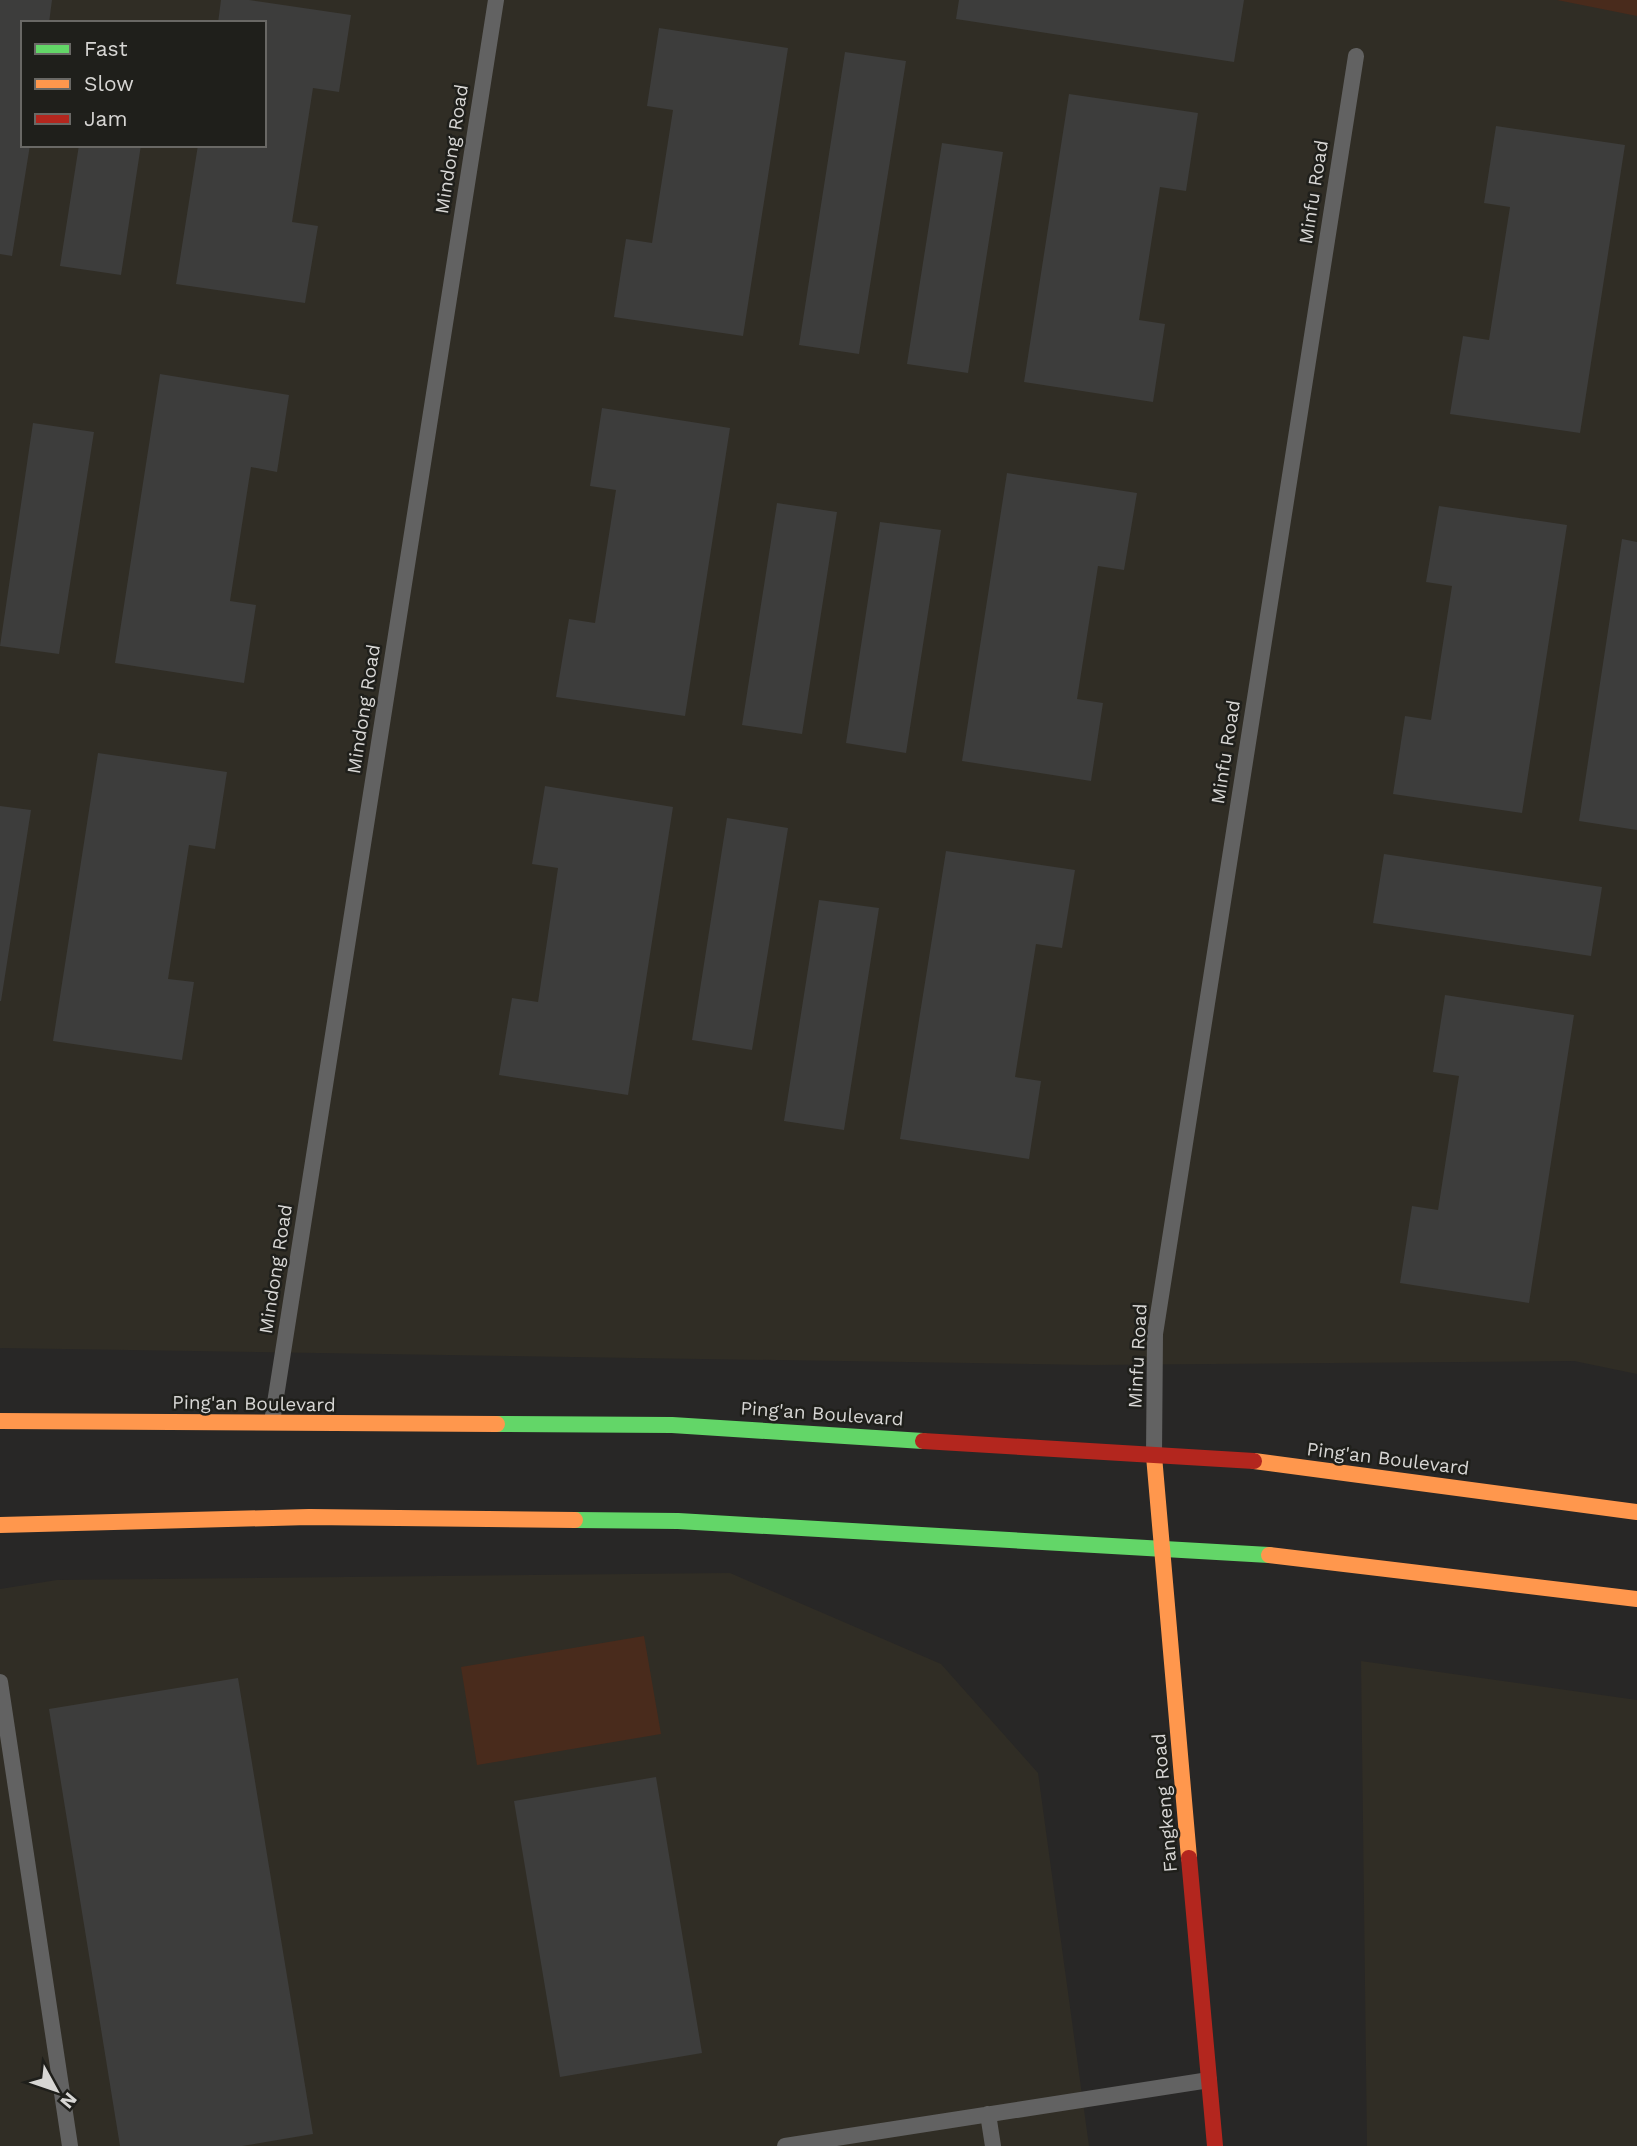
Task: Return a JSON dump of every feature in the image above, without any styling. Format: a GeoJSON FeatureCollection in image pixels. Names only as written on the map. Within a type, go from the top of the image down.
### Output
{"type":"FeatureCollection","features":[{"type":"Feature","properties":{"kind":"main road","name":"Ping'an Boulevard"},"geometry":{"type":"LineString","coordinates":[[0,1421],[672,1424],[1254,1461],[1637,1512]]}},
{"type":"Feature","properties":{"kind":"main road","name":"Fangkeng Road"},"geometry":{"type":"LineString","coordinates":[[1154,1456],[1215,2146]]}},
{"type":"Feature","properties":{"kind":"main road"},"geometry":{"type":"LineString","coordinates":[[0,1525],[309,1517],[678,1521],[1297,1556],[1637,1599]]}},
{"type":"Feature","properties":{"kind":"lane","name":"Mindong Road"},"geometry":{"type":"LineString","coordinates":[[272,1424],[496,0]]}},
{"type":"Feature","properties":{"kind":"lane","name":"Minfu Road"},"geometry":{"type":"LineString","coordinates":[[1154,1456],[1155,1334],[1356,56]]}},
{"type":"Feature","properties":{"kind":"lane"},"geometry":{"type":"LineString","coordinates":[[0,1682],[70,2146]]}},
{"type":"Feature","properties":{"kind":"lane"},"geometry":{"type":"LineString","coordinates":[[785,2146],[1209,2080]]}},
{"type":"Feature","properties":{"kind":"lane"},"geometry":{"type":"LineString","coordinates":[[988,2114],[993,2146]]}},
{"type":"Feature","properties":{"kind":"shaded area"},"geometry":{"type":"Polygon","coordinates":[[[0,0],[1637,0],[1637,1374],[1574,1361],[1092,1365],[0,1348],[0,0]]]}},
{"type":"Feature","properties":{"kind":"shaded area"},"geometry":{"type":"Polygon","coordinates":[[[1557,0],[1637,0],[1637,16],[1557,0]]]}},
{"type":"Feature","properties":{"kind":"shaded area"},"geometry":{"type":"Polygon","coordinates":[[[730,1573],[941,1664],[1038,1773],[1089,2146],[0,2146],[0,1589],[57,1580],[730,1573]]]}},
{"type":"Feature","properties":{"kind":"shaded area"},"geometry":{"type":"Polygon","coordinates":[[[644,1636],[661,1734],[477,1765],[461,1667],[644,1636]]]}},
{"type":"Feature","properties":{"kind":"shaded area"},"geometry":{"type":"Polygon","coordinates":[[[1361,1661],[1637,1700],[1637,2146],[1367,2146],[1361,1661]]]}},
{"type":"Feature","properties":{"kind":"building"},"geometry":{"type":"Polygon","coordinates":[[[0,0],[52,0],[49,21],[21,21],[21,147],[30,147],[12,256],[0,254],[0,0]]]}},
{"type":"Feature","properties":{"kind":"building"},"geometry":{"type":"Polygon","coordinates":[[[221,0],[249,0],[351,15],[339,92],[313,88],[292,222],[318,226],[305,303],[176,284],[198,147],[266,147],[266,21],[218,21],[221,0]]]}},
{"type":"Feature","properties":{"kind":"building"},"geometry":{"type":"Polygon","coordinates":[[[959,0],[1244,0],[1234,62],[956,19],[959,0]]]}},
{"type":"Feature","properties":{"kind":"building"},"geometry":{"type":"Polygon","coordinates":[[[659,28],[788,48],[743,336],[614,317],[626,239],[652,243],[673,110],[647,106],[659,28]]]}},
{"type":"Feature","properties":{"kind":"building"},"geometry":{"type":"Polygon","coordinates":[[[845,52],[906,61],[859,354],[799,345],[845,52]]]}},
{"type":"Feature","properties":{"kind":"building"},"geometry":{"type":"Polygon","coordinates":[[[1069,94],[1198,113],[1186,191],[1160,187],[1139,320],[1165,324],[1153,402],[1024,382],[1069,94]]]}},
{"type":"Feature","properties":{"kind":"building"},"geometry":{"type":"Polygon","coordinates":[[[1496,126],[1625,145],[1580,433],[1450,414],[1463,336],[1489,340],[1510,207],[1484,203],[1496,126]]]}},
{"type":"Feature","properties":{"kind":"building"},"geometry":{"type":"Polygon","coordinates":[[[942,143],[1003,152],[968,373],[907,364],[942,143]]]}},
{"type":"Feature","properties":{"kind":"building"},"geometry":{"type":"Polygon","coordinates":[[[79,147],[141,147],[121,275],[60,266],[79,147]]]}},
{"type":"Feature","properties":{"kind":"building"},"geometry":{"type":"Polygon","coordinates":[[[160,374],[289,395],[277,472],[251,467],[230,601],[256,605],[244,683],[115,663],[160,374]]]}},
{"type":"Feature","properties":{"kind":"building"},"geometry":{"type":"Polygon","coordinates":[[[602,408],[730,428],[685,716],[556,697],[569,619],[595,623],[616,490],[590,486],[602,408]]]}},
{"type":"Feature","properties":{"kind":"building"},"geometry":{"type":"Polygon","coordinates":[[[33,423],[94,432],[59,654],[0,646],[33,423]]]}},
{"type":"Feature","properties":{"kind":"building"},"geometry":{"type":"Polygon","coordinates":[[[1007,473],[1137,493],[1124,570],[1098,566],[1077,699],[1103,703],[1091,781],[962,761],[1007,473]]]}},
{"type":"Feature","properties":{"kind":"building"},"geometry":{"type":"Polygon","coordinates":[[[777,503],[837,512],[802,734],[742,725],[777,503]]]}},
{"type":"Feature","properties":{"kind":"building"},"geometry":{"type":"Polygon","coordinates":[[[1439,506],[1567,525],[1522,813],[1393,794],[1405,716],[1431,720],[1452,586],[1426,582],[1439,506]]]}},
{"type":"Feature","properties":{"kind":"building"},"geometry":{"type":"Polygon","coordinates":[[[880,522],[941,530],[906,753],[846,743],[880,522]]]}},
{"type":"Feature","properties":{"kind":"building"},"geometry":{"type":"Polygon","coordinates":[[[1622,539],[1637,542],[1637,830],[1579,821],[1622,539]]]}},
{"type":"Feature","properties":{"kind":"building"},"geometry":{"type":"Polygon","coordinates":[[[98,753],[227,772],[215,849],[189,845],[168,979],[194,982],[182,1060],[53,1041],[98,753]]]}},
{"type":"Feature","properties":{"kind":"building"},"geometry":{"type":"Polygon","coordinates":[[[545,786],[673,807],[628,1095],[499,1075],[512,998],[538,1002],[558,868],[532,864],[545,786]]]}},
{"type":"Feature","properties":{"kind":"building"},"geometry":{"type":"Polygon","coordinates":[[[0,806],[31,810],[1,1001],[0,1001],[0,806]]]}},
{"type":"Feature","properties":{"kind":"building"},"geometry":{"type":"Polygon","coordinates":[[[727,818],[788,828],[752,1050],[692,1040],[727,818]]]}},
{"type":"Feature","properties":{"kind":"building"},"geometry":{"type":"Polygon","coordinates":[[[946,851],[1075,870],[1062,948],[1036,944],[1015,1077],[1041,1081],[1029,1159],[900,1139],[946,851]]]}},
{"type":"Feature","properties":{"kind":"building"},"geometry":{"type":"Polygon","coordinates":[[[1384,854],[1602,887],[1591,956],[1373,923],[1384,854]]]}},
{"type":"Feature","properties":{"kind":"building"},"geometry":{"type":"Polygon","coordinates":[[[819,900],[879,908],[844,1130],[784,1121],[819,900]]]}},
{"type":"Feature","properties":{"kind":"building"},"geometry":{"type":"Polygon","coordinates":[[[1445,995],[1574,1015],[1529,1303],[1400,1283],[1412,1206],[1438,1210],[1459,1076],[1433,1072],[1445,995]]]}},
{"type":"Feature","properties":{"kind":"building"},"geometry":{"type":"Polygon","coordinates":[[[238,1678],[313,2134],[242,2146],[120,2146],[49,1709],[238,1678]]]}},
{"type":"Feature","properties":{"kind":"building"},"geometry":{"type":"Polygon","coordinates":[[[656,1777],[702,2053],[560,2077],[514,1801],[656,1777]]]}},
{"type":"Feature","properties":{"kind":"traffic: fast"},"geometry":{"type":"LineString","coordinates":[[497,1424],[672,1425],[923,1441]]}},
{"type":"Feature","properties":{"kind":"traffic: fast"},"geometry":{"type":"LineString","coordinates":[[575,1520],[678,1521],[1269,1555]]}},
{"type":"Feature","properties":{"kind":"traffic: slow"},"geometry":{"type":"LineString","coordinates":[[0,1421],[497,1424]]}},
{"type":"Feature","properties":{"kind":"traffic: slow"},"geometry":{"type":"LineString","coordinates":[[1154,1456],[1189,1858]]}},
{"type":"Feature","properties":{"kind":"traffic: slow"},"geometry":{"type":"LineString","coordinates":[[1254,1461],[1637,1512]]}},
{"type":"Feature","properties":{"kind":"traffic: slow"},"geometry":{"type":"LineString","coordinates":[[0,1525],[309,1517],[575,1520]]}},
{"type":"Feature","properties":{"kind":"traffic: slow"},"geometry":{"type":"LineString","coordinates":[[1269,1555],[1637,1599]]}},
{"type":"Feature","properties":{"kind":"traffic: jam"},"geometry":{"type":"LineString","coordinates":[[923,1441],[1254,1461]]}},
{"type":"Feature","properties":{"kind":"traffic: jam"},"geometry":{"type":"LineString","coordinates":[[1189,1858],[1215,2146]]}}]}
